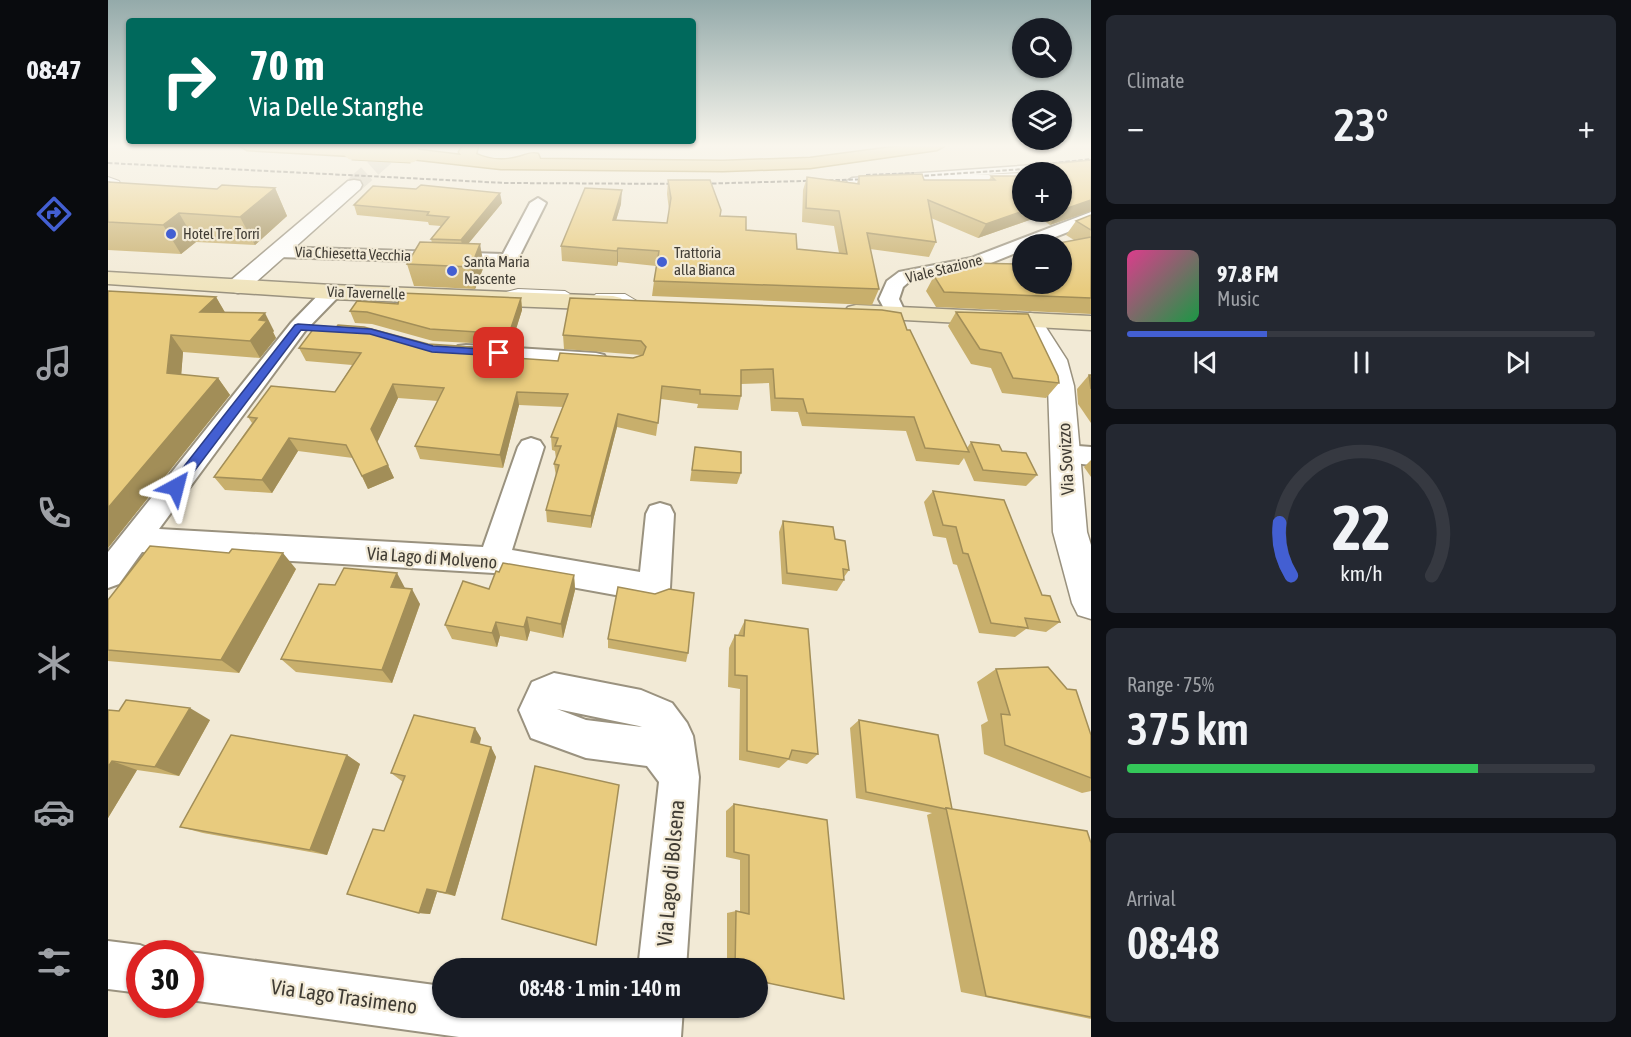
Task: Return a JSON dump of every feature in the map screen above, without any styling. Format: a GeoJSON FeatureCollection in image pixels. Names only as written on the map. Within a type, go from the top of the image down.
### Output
{"type":"FeatureCollection","features":[{"type":"Feature","properties":{"kind":"main road","name":"Via Tavernelle"},"geometry":{"type":"LineString","coordinates":[[108,278],[333,292],[661,304]]}},
{"type":"Feature","properties":{"kind":"main road"},"geometry":{"type":"LineString","coordinates":[[837,312],[1091,323]]}},
{"type":"Feature","properties":{"kind":"street"},"geometry":{"type":"LineString","coordinates":[[238,286],[343,194]]}},
{"type":"Feature","properties":{"kind":"street","name":"Via Chiesetta Vecchia"},"geometry":{"type":"LineString","coordinates":[[278,252],[513,261],[538,203]]}},
{"type":"Feature","properties":{"kind":"street","name":"Viale Stazione"},"geometry":{"type":"LineString","coordinates":[[896,314],[890,299],[894,285],[905,276],[975,263],[1091,217]]}},
{"type":"Feature","properties":{"kind":"street"},"geometry":{"type":"LineString","coordinates":[[108,575],[298,327],[333,292]]}},
{"type":"Feature","properties":{"kind":"street","name":"Via Sovizzo"},"geometry":{"type":"LineString","coordinates":[[1030,320],[1054,360],[1078,455],[1070,532],[1091,603]]}},
{"type":"Feature","properties":{"kind":"street"},"geometry":{"type":"LineString","coordinates":[[298,327],[329,329]]}},
{"type":"Feature","properties":{"kind":"street"},"geometry":{"type":"LineString","coordinates":[[444,350],[621,361]]}},
{"type":"Feature","properties":{"kind":"street"},"geometry":{"type":"LineString","coordinates":[[494,560],[531,447]]}},
{"type":"Feature","properties":{"kind":"street","name":"Via Lago di Molveno"},"geometry":{"type":"LineString","coordinates":[[135,540],[494,560],[654,588],[660,514]]}},
{"type":"Feature","properties":{"kind":"street","name":"Via Lago di Bolsena"},"geometry":{"type":"LineString","coordinates":[[663,958],[679,777]]}},
{"type":"Feature","properties":{"kind":"street"},"geometry":{"type":"LineString","coordinates":[[108,965],[126,967]]}},
{"type":"Feature","properties":{"kind":"street","name":"Via Lago Trasimeno"},"geometry":{"type":"LineString","coordinates":[[204,978],[641,1037]]}},
{"type":"Feature","properties":{"kind":"street"},"geometry":{"type":"LineString","coordinates":[[656,1037],[658,1018]]}},
{"type":"Feature","properties":{"kind":"building"},"geometry":{"type":"Polygon","coordinates":[[[108,194],[267,194],[240,217],[179,213],[163,225],[108,222],[108,194]]]}},
{"type":"Feature","properties":{"kind":"building"},"geometry":{"type":"Polygon","coordinates":[[[365,194],[499,194],[461,240],[431,239],[449,217],[427,215],[429,212],[354,205],[365,194]]]}},
{"type":"Feature","properties":{"kind":"building"},"geometry":{"type":"Polygon","coordinates":[[[582,194],[621,194],[613,220],[667,223],[670,194],[715,194],[721,210],[720,216],[746,217],[746,230],[796,234],[797,249],[847,254],[839,211],[806,208],[806,194],[1012,194],[1012,215],[986,224],[928,200],[936,242],[867,233],[879,289],[654,281],[659,251],[618,248],[617,251],[561,246],[582,194]]]}},
{"type":"Feature","properties":{"kind":"building"},"geometry":{"type":"Polygon","coordinates":[[[1072,194],[1091,194],[1091,200],[1072,207],[1072,194]]]}},
{"type":"Feature","properties":{"kind":"building"},"geometry":{"type":"Polygon","coordinates":[[[1091,215],[1091,230],[1076,221],[1091,215]]]}},
{"type":"Feature","properties":{"kind":"building"},"geometry":{"type":"Polygon","coordinates":[[[1091,237],[1091,298],[944,292],[934,276],[970,263],[1012,264],[1012,294],[1072,294],[1072,241],[1091,237]]]}},
{"type":"Feature","properties":{"kind":"building"},"geometry":{"type":"Polygon","coordinates":[[[420,242],[480,244],[471,267],[407,264],[420,242]]]}},
{"type":"Feature","properties":{"kind":"building"},"geometry":{"type":"Polygon","coordinates":[[[108,291],[216,297],[200,312],[265,313],[259,320],[267,321],[250,341],[171,335],[167,373],[218,378],[108,508],[108,291]]]}},
{"type":"Feature","properties":{"kind":"building"},"geometry":{"type":"Polygon","coordinates":[[[400,293],[521,298],[509,334],[430,329],[367,312],[350,311],[357,301],[398,304],[400,293]]]}},
{"type":"Feature","properties":{"kind":"building"},"geometry":{"type":"Polygon","coordinates":[[[570,298],[882,310],[901,313],[907,330],[910,330],[969,452],[925,448],[914,417],[807,413],[803,399],[775,398],[773,369],[741,370],[741,396],[700,394],[700,390],[662,386],[658,423],[618,414],[591,516],[546,510],[559,465],[554,464],[561,446],[555,446],[558,438],[551,437],[568,394],[517,392],[500,455],[415,446],[444,388],[393,384],[371,429],[388,465],[362,476],[346,445],[289,438],[262,480],[214,477],[257,418],[248,417],[271,386],[335,392],[361,353],[299,348],[314,328],[335,329],[338,325],[364,327],[428,344],[503,349],[501,357],[558,361],[560,353],[633,358],[643,355],[646,347],[641,341],[563,335],[570,298]]]}},
{"type":"Feature","properties":{"kind":"building"},"geometry":{"type":"Polygon","coordinates":[[[956,312],[1028,314],[1058,376],[1059,383],[1013,378],[1001,353],[980,349],[956,312]]]}},
{"type":"Feature","properties":{"kind":"building"},"geometry":{"type":"Polygon","coordinates":[[[971,442],[999,445],[1002,451],[1026,453],[1037,475],[983,470],[971,442]]]}},
{"type":"Feature","properties":{"kind":"building"},"geometry":{"type":"Polygon","coordinates":[[[695,447],[741,452],[741,473],[692,470],[695,447]]]}},
{"type":"Feature","properties":{"kind":"building"},"geometry":{"type":"Polygon","coordinates":[[[933,491],[1004,500],[1042,595],[1050,596],[1060,622],[1025,618],[1028,628],[991,623],[968,554],[963,553],[956,527],[943,525],[933,491]]]}},
{"type":"Feature","properties":{"kind":"building"},"geometry":{"type":"Polygon","coordinates":[[[783,521],[833,527],[835,539],[845,541],[849,570],[843,569],[844,580],[787,573],[783,521]]]}},
{"type":"Feature","properties":{"kind":"building"},"geometry":{"type":"Polygon","coordinates":[[[150,546],[229,553],[232,549],[283,553],[221,660],[108,650],[108,600],[150,546]]]}},
{"type":"Feature","properties":{"kind":"building"},"geometry":{"type":"Polygon","coordinates":[[[503,563],[574,575],[561,624],[527,617],[524,627],[496,622],[492,633],[445,625],[463,581],[489,589],[496,571],[499,572],[503,563]]]}},
{"type":"Feature","properties":{"kind":"building"},"geometry":{"type":"Polygon","coordinates":[[[344,568],[397,573],[391,587],[412,589],[382,670],[281,659],[319,584],[335,585],[344,568]]]}},
{"type":"Feature","properties":{"kind":"building"},"geometry":{"type":"Polygon","coordinates":[[[618,587],[655,594],[669,589],[694,593],[688,653],[608,639],[618,587]]]}},
{"type":"Feature","properties":{"kind":"building"},"geometry":{"type":"Polygon","coordinates":[[[745,620],[808,629],[818,754],[792,750],[789,759],[747,751],[747,676],[735,675],[735,635],[744,636],[745,620]]]}},
{"type":"Feature","properties":{"kind":"building"},"geometry":{"type":"Polygon","coordinates":[[[1048,667],[1067,689],[1076,690],[1091,735],[1091,778],[1005,745],[1001,714],[1010,715],[996,669],[1048,667]]]}},
{"type":"Feature","properties":{"kind":"building"},"geometry":{"type":"Polygon","coordinates":[[[126,700],[190,708],[155,767],[112,761],[108,767],[108,710],[119,711],[126,700]]]}},
{"type":"Feature","properties":{"kind":"building"},"geometry":{"type":"Polygon","coordinates":[[[414,715],[475,728],[471,742],[491,747],[446,893],[427,889],[419,913],[347,894],[373,829],[384,831],[405,776],[391,773],[414,715]]]}},
{"type":"Feature","properties":{"kind":"building"},"geometry":{"type":"Polygon","coordinates":[[[859,720],[938,735],[952,809],[866,792],[859,720]]]}},
{"type":"Feature","properties":{"kind":"building"},"geometry":{"type":"Polygon","coordinates":[[[231,735],[347,755],[310,850],[180,827],[231,735]]]}},
{"type":"Feature","properties":{"kind":"building"},"geometry":{"type":"Polygon","coordinates":[[[535,766],[619,785],[596,945],[502,919],[535,766]]]}},
{"type":"Feature","properties":{"kind":"building"},"geometry":{"type":"Polygon","coordinates":[[[734,804],[827,820],[844,999],[768,983],[768,958],[735,958],[736,911],[749,914],[749,855],[734,852],[734,804]]]}},
{"type":"Feature","properties":{"kind":"building"},"geometry":{"type":"Polygon","coordinates":[[[946,808],[1087,831],[1091,843],[1091,1017],[986,996],[946,808]]]}},
{"type":"Feature","properties":{"kind":"place","name":"Hotel Tre Torri"},"geometry":{"type":"Point","coordinates":[171,234]}},
{"type":"Feature","properties":{"kind":"place","name":"Trattoria alla Bianca"},"geometry":{"type":"Point","coordinates":[662,262]}},
{"type":"Feature","properties":{"kind":"place","name":"Santa Maria Nascente"},"geometry":{"type":"Point","coordinates":[452,271]}},
{"type":"Feature","properties":{"kind":"route"},"geometry":{"type":"LineString","coordinates":[[176,487],[298,327],[371,332],[432,349],[499,353]]}}]}
